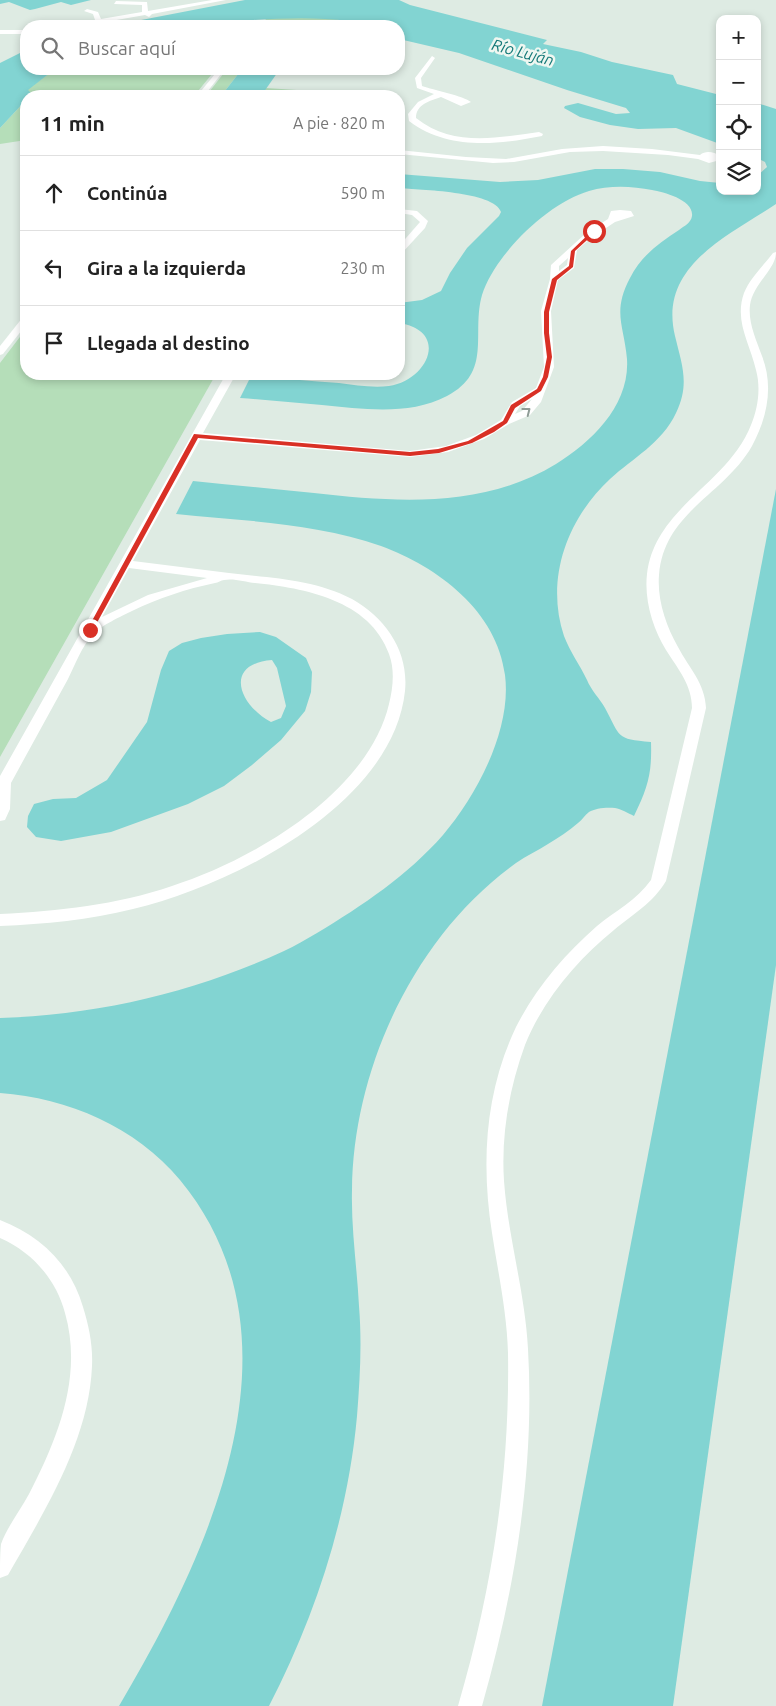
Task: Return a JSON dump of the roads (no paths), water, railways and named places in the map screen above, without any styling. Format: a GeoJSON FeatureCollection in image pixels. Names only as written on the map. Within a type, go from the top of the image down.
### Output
{"type":"FeatureCollection","features":[{"type":"Feature","properties":{"kind":"street"},"geometry":{"type":"LineString","coordinates":[[183,0],[188,7]]}},
{"type":"Feature","properties":{"kind":"street"},"geometry":{"type":"LineString","coordinates":[[188,7],[223,0]]}},
{"type":"Feature","properties":{"kind":"street"},"geometry":{"type":"LineString","coordinates":[[112,20],[232,0]]}},
{"type":"Feature","properties":{"kind":"street"},"geometry":{"type":"LineString","coordinates":[[116,3],[145,3],[148,14]]}},
{"type":"Feature","properties":{"kind":"street"},"geometry":{"type":"LineString","coordinates":[[87,11],[98,14],[100,20]]}},
{"type":"Feature","properties":{"kind":"street"},"geometry":{"type":"LineString","coordinates":[[0,33],[17,33],[20,37]]}},
{"type":"Feature","properties":{"kind":"street"},"geometry":{"type":"LineString","coordinates":[[432,58],[418,78],[417,83],[424,90],[455,99]]}},
{"type":"Feature","properties":{"kind":"street"},"geometry":{"type":"LineString","coordinates":[[205,90],[217,75]]}},
{"type":"Feature","properties":{"kind":"street"},"geometry":{"type":"LineString","coordinates":[[439,95],[419,104],[413,109],[411,114],[412,119],[428,132],[441,136],[478,140],[541,136],[530,129],[519,131],[517,128]]}},
{"type":"Feature","properties":{"kind":"street"},"geometry":{"type":"LineString","coordinates":[[405,153],[494,161],[518,160],[557,149],[620,148],[700,157]]}},
{"type":"Feature","properties":{"kind":"street"},"geometry":{"type":"LineString","coordinates":[[405,212],[414,214],[424,220],[422,226],[405,244]]}},
{"type":"Feature","properties":{"kind":"street"},"geometry":{"type":"LineString","coordinates":[[196,436],[410,454],[439,451],[470,442],[492,431],[505,422],[530,410],[536,402],[549,367],[546,312],[554,279],[571,266],[573,251],[588,236],[612,220]]}},
{"type":"Feature","properties":{"kind":"street"},"geometry":{"type":"LineString","coordinates":[[470,1706],[489,1639],[503,1572],[512,1513],[519,1405],[517,1345],[496,1188],[495,1140],[501,1096],[518,1043],[530,1018],[547,991],[585,946],[602,930],[646,898],[658,881],[699,708],[699,698],[694,683],[673,651],[659,620],[653,598],[654,563],[662,541],[672,523],[730,468],[744,450],[756,428],[763,397],[763,376],[747,330],[745,306],[753,284],[776,255]]}},
{"type":"Feature","properties":{"kind":"street"},"geometry":{"type":"LineString","coordinates":[[0,352],[20,327]]}},
{"type":"Feature","properties":{"kind":"street"},"geometry":{"type":"LineString","coordinates":[[0,816],[3,808],[2,787],[228,380]]}},
{"type":"Feature","properties":{"kind":"street"},"geometry":{"type":"LineString","coordinates":[[0,920],[65,917],[100,911],[167,895],[206,880],[260,854],[293,835],[339,796],[368,764],[387,732],[398,700],[400,687],[399,662],[388,637],[378,624],[348,603],[298,584],[125,564]]}},
{"type":"Feature","properties":{"kind":"street"},"geometry":{"type":"LineString","coordinates":[[90,630],[136,603],[157,594],[202,582],[234,577]]}},
{"type":"Feature","properties":{"kind":"street"},"geometry":{"type":"LineString","coordinates":[[0,1228],[31,1245],[48,1260],[64,1280],[80,1325],[83,1368],[79,1396],[55,1465],[41,1496],[0,1568]]}},
{"type":"Feature","properties":{"kind":"water"},"geometry":{"type":"Polygon","coordinates":[[[0,0],[91,0],[71,5],[61,2],[30,10],[9,2],[0,4],[0,0]]]}},
{"type":"Feature","properties":{"kind":"water","name":"Río Luján"},"geometry":{"type":"Polygon","coordinates":[[[245,0],[399,0],[410,5],[547,40],[543,44],[581,52],[612,62],[673,75],[677,84],[716,94],[716,143],[676,128],[638,129],[610,125],[580,117],[564,108],[565,106],[578,103],[616,114],[630,113],[626,108],[459,53],[405,40],[405,20],[302,18],[141,20],[245,0]]]}},
{"type":"Feature","properties":{"kind":"water"},"geometry":{"type":"Polygon","coordinates":[[[20,53],[20,75],[47,75],[28,90],[20,90],[20,106],[0,128],[0,63],[20,53]]]}},
{"type":"Feature","properties":{"kind":"water"},"geometry":{"type":"Polygon","coordinates":[[[237,75],[276,75],[265,90],[226,90],[237,75]]]}},
{"type":"Feature","properties":{"kind":"water"},"geometry":{"type":"Polygon","coordinates":[[[761,104],[776,109],[776,204],[718,241],[687,272],[677,290],[672,312],[684,384],[676,413],[670,424],[655,442],[610,479],[582,512],[564,551],[559,572],[557,593],[559,615],[564,636],[572,653],[620,735],[631,740],[651,742],[650,772],[643,797],[634,816],[615,808],[601,808],[589,812],[567,832],[516,863],[480,893],[448,927],[420,966],[396,1008],[378,1052],[364,1098],[355,1144],[352,1190],[352,1219],[360,1320],[360,1374],[353,1454],[346,1491],[327,1565],[301,1637],[269,1706],[119,1706],[153,1646],[185,1582],[212,1515],[232,1446],[242,1376],[238,1308],[219,1242],[180,1180],[162,1161],[122,1130],[99,1118],[51,1101],[0,1093],[0,1018],[73,1012],[145,999],[181,989],[250,966],[284,951],[334,923],[400,876],[429,850],[456,819],[468,801],[489,760],[503,717],[506,696],[505,675],[500,652],[490,631],[461,594],[423,566],[381,546],[331,532],[280,524],[176,514],[193,481],[376,499],[407,500],[438,499],[498,489],[528,479],[570,455],[595,433],[615,407],[622,392],[626,376],[626,347],[620,310],[625,290],[639,263],[664,240],[687,224],[692,216],[688,205],[677,198],[652,190],[629,187],[604,188],[573,197],[541,218],[511,247],[498,263],[482,295],[479,310],[478,351],[470,376],[461,386],[447,396],[417,406],[386,410],[240,398],[249,380],[301,380],[383,387],[403,382],[423,366],[428,355],[429,345],[424,335],[415,328],[405,325],[405,302],[422,300],[441,291],[450,273],[467,248],[501,212],[495,205],[471,196],[405,188],[405,174],[500,182],[538,180],[595,169],[623,169],[660,172],[716,183],[716,195],[761,195],[761,172],[767,167],[765,162],[761,160],[761,104]]]}},
{"type":"Feature","properties":{"kind":"water"},"geometry":{"type":"Polygon","coordinates":[[[776,489],[776,965],[673,1706],[542,1706],[776,489]]]}},
{"type":"Feature","properties":{"kind":"water"},"geometry":{"type":"Polygon","coordinates":[[[260,632],[276,637],[306,658],[312,672],[311,692],[305,711],[281,740],[224,786],[188,804],[111,832],[61,841],[36,837],[27,827],[28,816],[34,804],[53,799],[76,798],[107,780],[147,722],[161,670],[169,651],[182,643],[227,634],[260,632]],[[272,660],[257,663],[247,669],[242,677],[241,686],[244,696],[251,706],[271,722],[281,718],[286,706],[277,668],[272,660]]]}}]}
